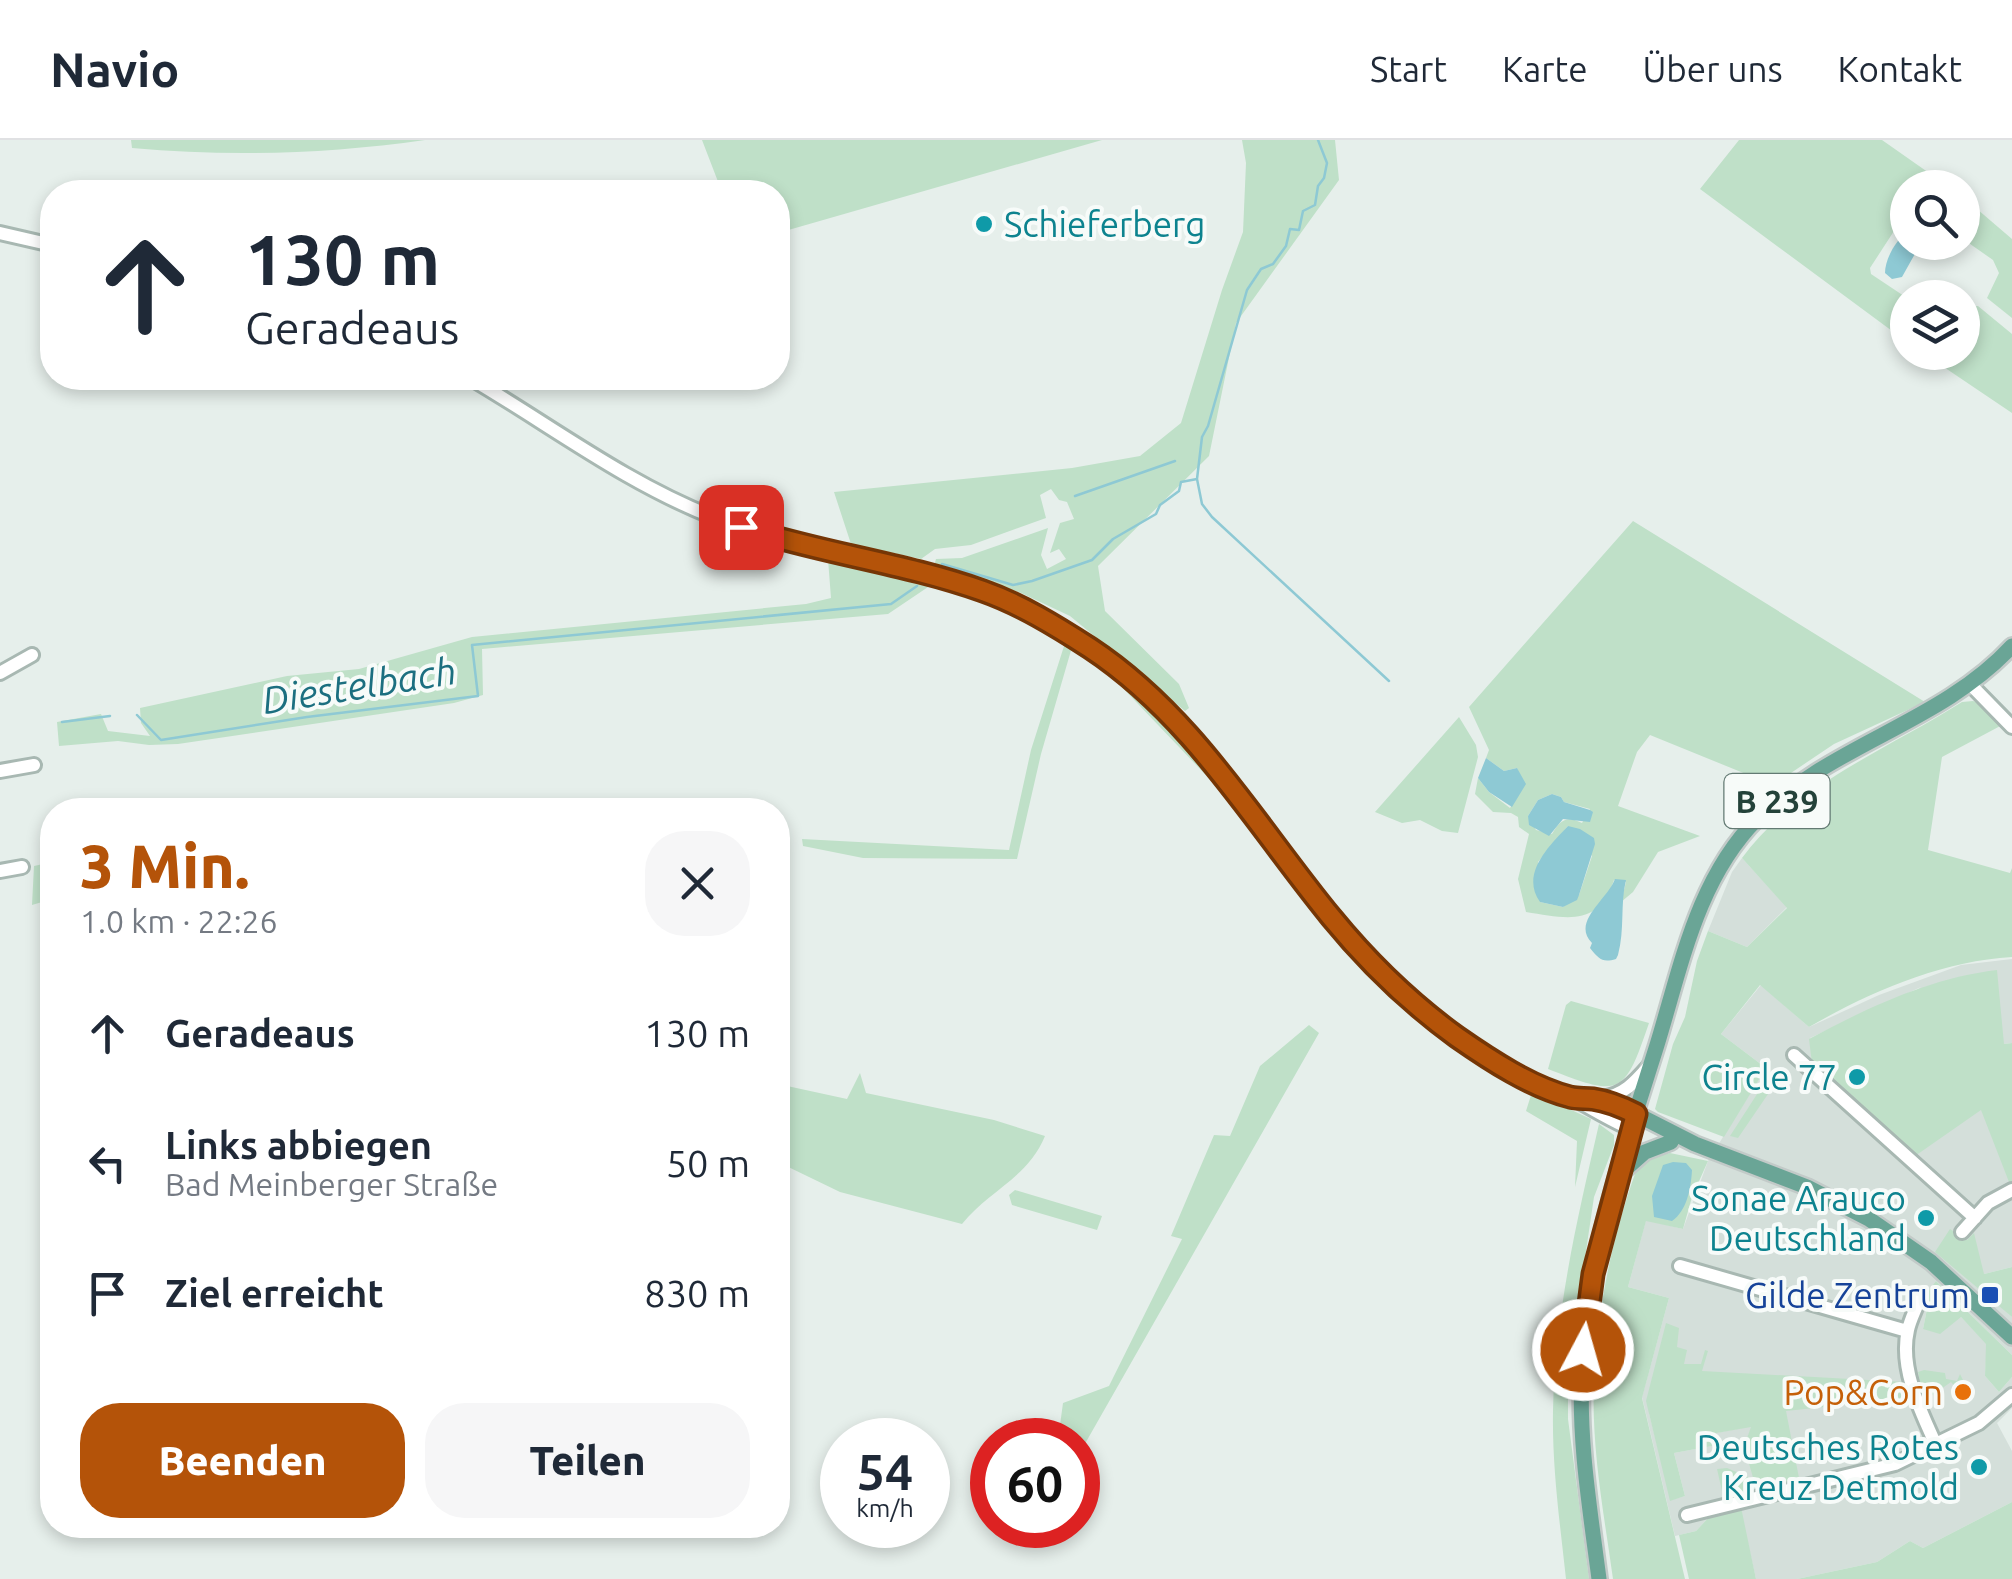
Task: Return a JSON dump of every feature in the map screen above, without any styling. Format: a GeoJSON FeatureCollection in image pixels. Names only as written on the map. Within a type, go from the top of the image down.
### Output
{"type":"FeatureCollection","features":[{"type":"Feature","properties":{"kind":"main road","name":"B 239"},"geometry":{"type":"LineString","coordinates":[[1599,1579],[1586,1481],[1581,1372],[1593,1274],[1633,1121],[1706,894],[1734,845],[1756,819],[1801,780],[1926,714],[1970,684],[2012,646]]}},
{"type":"Feature","properties":{"kind":"main road"},"geometry":{"type":"LineString","coordinates":[[1633,1121],[1671,1142],[1695,1144]]}},
{"type":"Feature","properties":{"kind":"main road"},"geometry":{"type":"LineString","coordinates":[[1633,1121],[1807,1187],[1869,1219],[1930,1262],[2012,1337]]}},
{"type":"Feature","properties":{"kind":"main road"},"geometry":{"type":"LineString","coordinates":[[1617,1178],[1645,1152],[1671,1142]]}},
{"type":"Feature","properties":{"kind":"street"},"geometry":{"type":"LineString","coordinates":[[0,233],[40,241]]}},
{"type":"Feature","properties":{"kind":"street"},"geometry":{"type":"LineString","coordinates":[[490,390],[645,485],[713,517],[768,536],[924,573],[988,593],[1092,649],[1145,690],[1190,734],[1332,919],[1404,994],[1454,1035],[1490,1058],[1571,1097],[1633,1121]]}},
{"type":"Feature","properties":{"kind":"street"},"geometry":{"type":"LineString","coordinates":[[0,673],[32,656]]}},
{"type":"Feature","properties":{"kind":"street"},"geometry":{"type":"LineString","coordinates":[[1970,684],[2012,726]]}},
{"type":"Feature","properties":{"kind":"street"},"geometry":{"type":"LineString","coordinates":[[0,771],[34,765]]}},
{"type":"Feature","properties":{"kind":"street"},"geometry":{"type":"LineString","coordinates":[[0,871],[22,866]]}},
{"type":"Feature","properties":{"kind":"street"},"geometry":{"type":"LineString","coordinates":[[1794,1055],[1974,1218]]}},
{"type":"Feature","properties":{"kind":"street"},"geometry":{"type":"LineString","coordinates":[[1571,1097],[1597,1099],[1620,1094],[1651,1064]]}},
{"type":"Feature","properties":{"kind":"street"},"geometry":{"type":"LineString","coordinates":[[1597,1099],[1633,1121]]}},
{"type":"Feature","properties":{"kind":"street"},"geometry":{"type":"LineString","coordinates":[[1962,1232],[1988,1203],[2012,1190]]}},
{"type":"Feature","properties":{"kind":"street"},"geometry":{"type":"LineString","coordinates":[[1680,1266],[1908,1331]]}},
{"type":"Feature","properties":{"kind":"street"},"geometry":{"type":"LineString","coordinates":[[1919,1300],[1908,1331],[1909,1368],[1916,1400],[1936,1445]]}},
{"type":"Feature","properties":{"kind":"street"},"geometry":{"type":"LineString","coordinates":[[1687,1514],[1895,1464],[1979,1423],[2012,1395]]}},
{"type":"Feature","properties":{"kind":"shaded area"},"geometry":{"type":"Polygon","coordinates":[[[1742,858],[1787,907],[1747,947],[1708,931],[1732,872],[1742,858]]]}},
{"type":"Feature","properties":{"kind":"shaded area"},"geometry":{"type":"Polygon","coordinates":[[[2012,959],[2012,1043],[2004,1044],[2012,1134],[2012,1267],[1984,1274],[1974,1282],[2012,1317],[2012,1355],[1936,1281],[1923,1329],[1961,1317],[1987,1344],[1985,1376],[1999,1392],[2012,1377],[2012,1408],[1997,1423],[2012,1451],[2012,1502],[1923,1548],[1910,1541],[1877,1562],[1797,1579],[1756,1579],[1740,1508],[1710,1516],[1696,1531],[1675,1536],[1642,1397],[1669,1298],[1628,1287],[1646,1220],[1683,1229],[1708,1161],[1766,1068],[1721,1034],[1761,985],[1809,1027],[1879,995],[1961,965],[2012,959]],[[1921,987],[1810,1038],[1812,1064],[1921,987]],[[1785,1404],[1649,1413],[1671,1500],[1685,1496],[1674,1453],[1711,1446],[1710,1434],[1752,1426],[1744,1446],[1785,1404]]]}},
{"type":"Feature","properties":{"kind":"green space"},"geometry":{"type":"Polygon","coordinates":[[[131,140],[425,140],[315,151],[242,153],[132,148],[131,140]]]}},
{"type":"Feature","properties":{"kind":"green space"},"geometry":{"type":"Polygon","coordinates":[[[702,140],[1102,140],[790,230],[790,180],[717,180],[702,140]]]}},
{"type":"Feature","properties":{"kind":"green space"},"geometry":{"type":"Polygon","coordinates":[[[1242,140],[1335,140],[1339,180],[1236,323],[1209,456],[1098,566],[1105,611],[1179,684],[1189,708],[1185,711],[1070,616],[1019,592],[934,566],[936,559],[962,558],[1048,528],[1041,555],[1047,569],[1066,559],[1059,549],[1050,553],[1060,523],[1074,519],[1067,502],[1059,500],[1051,489],[1040,495],[1046,518],[971,545],[935,549],[921,559],[851,544],[834,492],[1072,468],[1140,456],[1181,423],[1243,232],[1246,163],[1242,140]]]}},
{"type":"Feature","properties":{"kind":"green space"},"geometry":{"type":"Polygon","coordinates":[[[1739,140],[1882,140],[1925,170],[1890,170],[1890,237],[1870,268],[1871,274],[1890,287],[1890,329],[1700,189],[1739,140]]]}},
{"type":"Feature","properties":{"kind":"green space"},"geometry":{"type":"Polygon","coordinates":[[[1980,212],[2012,239],[2012,318],[1987,298],[1999,273],[1993,260],[1980,251],[1980,212]]]}},
{"type":"Feature","properties":{"kind":"green space"},"geometry":{"type":"Polygon","coordinates":[[[1980,308],[2012,334],[2012,413],[1948,370],[1980,370],[1980,308]]]}},
{"type":"Feature","properties":{"kind":"green space"},"geometry":{"type":"Polygon","coordinates":[[[1633,521],[1925,702],[1834,744],[1773,785],[1650,735],[1637,752],[1618,806],[1700,836],[1658,852],[1633,892],[1621,902],[1626,882],[1614,880],[1599,906],[1590,913],[1567,917],[1526,912],[1518,879],[1529,834],[1519,827],[1518,817],[1493,812],[1475,794],[1478,778],[1510,808],[1522,789],[1517,768],[1504,771],[1486,758],[1489,750],[1469,707],[1633,521]],[[1552,794],[1538,800],[1528,816],[1536,830],[1552,834],[1564,820],[1582,823],[1590,809],[1564,802],[1552,794]],[[1568,826],[1538,862],[1540,902],[1563,907],[1579,895],[1592,856],[1568,826]]]}},
{"type":"Feature","properties":{"kind":"green space"},"geometry":{"type":"Polygon","coordinates":[[[828,559],[934,583],[888,614],[482,649],[483,695],[454,703],[178,744],[118,741],[59,746],[57,722],[101,714],[108,731],[150,736],[141,723],[140,708],[287,676],[359,669],[472,637],[806,604],[831,598],[828,559]]]}},
{"type":"Feature","properties":{"kind":"green space"},"geometry":{"type":"Polygon","coordinates":[[[1065,643],[1072,647],[1041,754],[1017,859],[863,858],[803,846],[802,839],[1009,850],[1031,750],[1065,643]]]}},
{"type":"Feature","properties":{"kind":"green space"},"geometry":{"type":"Polygon","coordinates":[[[1122,682],[1173,725],[1271,846],[1266,850],[1221,791],[1118,683],[1122,682]]]}},
{"type":"Feature","properties":{"kind":"green space"},"geometry":{"type":"Polygon","coordinates":[[[1973,701],[2004,724],[1942,757],[1928,850],[2010,873],[2012,868],[2012,957],[1959,965],[1907,980],[1809,1027],[1760,985],[1721,1034],[1766,1068],[1724,1137],[1658,1112],[1655,1109],[1708,931],[1747,947],[1787,908],[1742,858],[1764,832],[1816,789],[1962,702],[1973,701]]]}},
{"type":"Feature","properties":{"kind":"green space"},"geometry":{"type":"Polygon","coordinates":[[[1459,717],[1476,745],[1478,757],[1458,833],[1442,831],[1420,820],[1402,823],[1375,812],[1459,717]]]}},
{"type":"Feature","properties":{"kind":"green space"},"geometry":{"type":"Polygon","coordinates":[[[40,865],[40,903],[32,905],[34,866],[40,865]]]}},
{"type":"Feature","properties":{"kind":"green space"},"geometry":{"type":"Polygon","coordinates":[[[1997,970],[2004,1044],[2012,1043],[2009,1182],[1981,1110],[1915,1156],[1812,1064],[1809,1039],[1900,996],[1948,980],[1997,970]]]}},
{"type":"Feature","properties":{"kind":"green space"},"geometry":{"type":"Polygon","coordinates":[[[1571,1001],[1649,1023],[1633,1065],[1616,1084],[1591,1084],[1548,1069],[1566,1005],[1571,1001]]]}},
{"type":"Feature","properties":{"kind":"green space"},"geometry":{"type":"Polygon","coordinates":[[[1309,1025],[1319,1033],[1100,1418],[1061,1418],[1063,1403],[1109,1386],[1182,1239],[1171,1236],[1214,1135],[1230,1136],[1260,1066],[1309,1025]]]}},
{"type":"Feature","properties":{"kind":"green space"},"geometry":{"type":"Polygon","coordinates":[[[860,1073],[866,1093],[994,1120],[1045,1136],[1029,1163],[962,1224],[840,1192],[790,1168],[790,1087],[847,1099],[860,1073]]]}},
{"type":"Feature","properties":{"kind":"green space"},"geometry":{"type":"Polygon","coordinates":[[[1770,1074],[1779,1078],[1738,1138],[1730,1136],[1770,1074]]]}},
{"type":"Feature","properties":{"kind":"green space"},"geometry":{"type":"Polygon","coordinates":[[[1532,1092],[1591,1119],[1575,1187],[1577,1141],[1526,1111],[1532,1092]]]}},
{"type":"Feature","properties":{"kind":"green space"},"geometry":{"type":"Polygon","coordinates":[[[1599,1124],[1614,1135],[1614,1145],[1594,1197],[1568,1373],[1568,1419],[1589,1579],[1566,1579],[1554,1453],[1555,1374],[1568,1267],[1599,1124]]]}},
{"type":"Feature","properties":{"kind":"green space"},"geometry":{"type":"Polygon","coordinates":[[[1670,1153],[1708,1161],[1683,1229],[1646,1221],[1628,1287],[1669,1298],[1642,1398],[1685,1579],[1613,1579],[1594,1431],[1598,1328],[1613,1248],[1636,1171],[1646,1158],[1670,1153]]]}},
{"type":"Feature","properties":{"kind":"green space"},"geometry":{"type":"Polygon","coordinates":[[[1015,1190],[1102,1216],[1097,1230],[1012,1205],[1009,1195],[1015,1190]]]}},
{"type":"Feature","properties":{"kind":"green space"},"geometry":{"type":"Polygon","coordinates":[[[1950,1229],[1967,1240],[1974,1233],[1984,1274],[2012,1267],[2012,1317],[1935,1252],[1950,1229]]]}},
{"type":"Feature","properties":{"kind":"green space"},"geometry":{"type":"Polygon","coordinates":[[[1936,1281],[2012,1355],[2012,1377],[1999,1392],[1985,1376],[1986,1344],[1961,1317],[1940,1334],[1923,1329],[1929,1299],[1925,1296],[1936,1281]]]}},
{"type":"Feature","properties":{"kind":"green space"},"geometry":{"type":"Polygon","coordinates":[[[1666,1323],[1679,1328],[1677,1347],[1687,1350],[1684,1364],[1701,1364],[1705,1350],[1708,1351],[1702,1371],[1905,1382],[1909,1398],[1786,1411],[1800,1483],[1763,1491],[1756,1488],[1744,1446],[1751,1427],[1711,1434],[1712,1446],[1674,1453],[1685,1496],[1670,1501],[1646,1401],[1666,1323]]]}},
{"type":"Feature","properties":{"kind":"green space"},"geometry":{"type":"Polygon","coordinates":[[[1918,1372],[1945,1373],[1946,1379],[1957,1381],[1960,1374],[1963,1380],[1955,1387],[1951,1382],[1924,1401],[1918,1372]]]}},
{"type":"Feature","properties":{"kind":"green space"},"geometry":{"type":"Polygon","coordinates":[[[1727,1468],[1748,1477],[1751,1492],[1724,1500],[1717,1469],[1727,1468]]]}},
{"type":"Feature","properties":{"kind":"green space"},"geometry":{"type":"Polygon","coordinates":[[[2012,1502],[2012,1579],[1797,1579],[1877,1562],[1910,1541],[1923,1548],[2012,1502]]]}},
{"type":"Feature","properties":{"kind":"green space"},"geometry":{"type":"Polygon","coordinates":[[[1741,1507],[1756,1579],[1689,1579],[1679,1535],[1696,1531],[1710,1516],[1741,1507]]]}},
{"type":"Feature","properties":{"kind":"water"},"geometry":{"type":"Polygon","coordinates":[[[1890,256],[1890,260],[1912,260],[1902,277],[1892,279],[1885,273],[1890,256]]]}},
{"type":"Feature","properties":{"kind":"water"},"geometry":{"type":"Polygon","coordinates":[[[1486,758],[1504,771],[1517,768],[1526,784],[1512,807],[1489,792],[1478,778],[1486,758]]]}},
{"type":"Feature","properties":{"kind":"water"},"geometry":{"type":"Polygon","coordinates":[[[1552,794],[1593,812],[1590,822],[1563,819],[1549,836],[1529,825],[1528,816],[1538,800],[1552,794]]]}},
{"type":"Feature","properties":{"kind":"water"},"geometry":{"type":"Polygon","coordinates":[[[1568,826],[1594,838],[1595,844],[1577,900],[1563,907],[1540,902],[1533,881],[1539,861],[1568,826]]]}},
{"type":"Feature","properties":{"kind":"water"},"geometry":{"type":"Polygon","coordinates":[[[1615,879],[1626,880],[1620,945],[1616,959],[1604,960],[1590,948],[1586,927],[1615,879]]]}},
{"type":"Feature","properties":{"kind":"water"},"geometry":{"type":"Polygon","coordinates":[[[1686,1163],[1692,1170],[1685,1205],[1672,1221],[1654,1217],[1652,1196],[1663,1165],[1686,1163]]]}},
{"type":"Feature","properties":{"kind":"waterway","name":"Diestelbach"},"geometry":{"type":"LineString","coordinates":[[942,564],[1013,585],[1032,581],[1092,560],[1113,539],[1156,514],[1160,505],[1179,491],[1181,482],[1197,479],[1202,437],[1247,290],[1261,269],[1273,264],[1286,246],[1290,229],[1299,230],[1303,211],[1315,205],[1327,163],[1318,140]]}},
{"type":"Feature","properties":{"kind":"waterway"},"geometry":{"type":"LineString","coordinates":[[1075,496],[1175,461]]}},
{"type":"Feature","properties":{"kind":"waterway"},"geometry":{"type":"LineString","coordinates":[[1197,479],[1202,504],[1212,517],[1389,681]]}},
{"type":"Feature","properties":{"kind":"waterway","name":"Diestelbach"},"geometry":{"type":"LineString","coordinates":[[137,715],[161,740],[478,696],[472,645],[891,604],[917,586]]}},
{"type":"Feature","properties":{"kind":"waterway","name":"Diestelbach"},"geometry":{"type":"LineString","coordinates":[[62,722],[110,716]]}},
{"type":"Feature","properties":{"kind":"place","name":"Schieferberg"},"geometry":{"type":"Point","coordinates":[984,224]}},
{"type":"Feature","properties":{"kind":"place","name":"Circle 77"},"geometry":{"type":"Point","coordinates":[1857,1077]}},
{"type":"Feature","properties":{"kind":"place","name":"Sonae Arauco Deutschland"},"geometry":{"type":"Point","coordinates":[1926,1218]}},
{"type":"Feature","properties":{"kind":"place","name":"Gilde Zentrum"},"geometry":{"type":"Point","coordinates":[1990,1295]}},
{"type":"Feature","properties":{"kind":"place","name":"Pop&Corn"},"geometry":{"type":"Point","coordinates":[1963,1392]}},
{"type":"Feature","properties":{"kind":"place","name":"Deutsches Rotes Kreuz Detmold"},"geometry":{"type":"Point","coordinates":[1979,1467]}},
{"type":"Feature","properties":{"kind":"route"},"geometry":{"type":"LineString","coordinates":[[741,527],[988,593],[1092,649],[1163,706],[1198,744],[1332,919],[1404,994],[1454,1035],[1506,1068],[1571,1097],[1597,1099],[1636,1114],[1602,1232],[1583,1350]]}}]}
